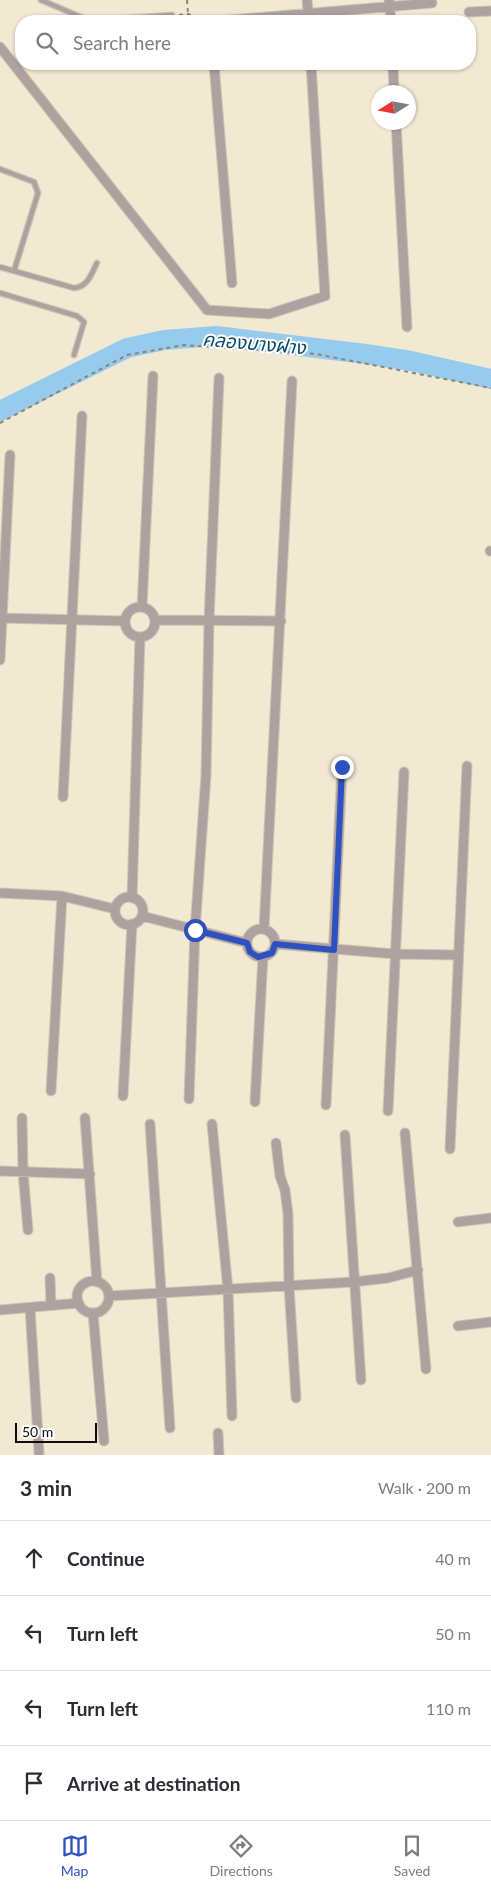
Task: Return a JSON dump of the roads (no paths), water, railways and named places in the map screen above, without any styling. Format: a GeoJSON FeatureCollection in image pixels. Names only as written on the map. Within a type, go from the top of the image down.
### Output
{"type":"FeatureCollection","features":[{"type":"Feature","properties":{"kind":"street"},"geometry":{"type":"LineString","coordinates":[[307,0],[308,15]]}},
{"type":"Feature","properties":{"kind":"street"},"geometry":{"type":"LineString","coordinates":[[326,15],[390,4],[432,3]]}},
{"type":"Feature","properties":{"kind":"street"},"geometry":{"type":"LineString","coordinates":[[469,12],[491,11]]}},
{"type":"Feature","properties":{"kind":"street"},"geometry":{"type":"LineString","coordinates":[[0,47],[15,66]]}},
{"type":"Feature","properties":{"kind":"street"},"geometry":{"type":"LineString","coordinates":[[18,70],[207,310],[269,314],[325,296],[311,70]]}},
{"type":"Feature","properties":{"kind":"street"},"geometry":{"type":"LineString","coordinates":[[214,70],[232,283]]}},
{"type":"Feature","properties":{"kind":"street"},"geometry":{"type":"LineString","coordinates":[[393,70],[394,85]]}},
{"type":"Feature","properties":{"kind":"street"},"geometry":{"type":"LineString","coordinates":[[396,130],[407,327]]}},
{"type":"Feature","properties":{"kind":"street"},"geometry":{"type":"LineString","coordinates":[[142,607],[152,376]]}},
{"type":"Feature","properties":{"kind":"street"},"geometry":{"type":"LineString","coordinates":[[189,1099],[195,930],[206,775],[209,621],[219,378]]}},
{"type":"Feature","properties":{"kind":"street"},"geometry":{"type":"LineString","coordinates":[[264,929],[292,381]]}},
{"type":"Feature","properties":{"kind":"street"},"geometry":{"type":"LineString","coordinates":[[63,797],[82,416]]}},
{"type":"Feature","properties":{"kind":"street"},"geometry":{"type":"LineString","coordinates":[[0,660],[10,455]]}},
{"type":"Feature","properties":{"kind":"street"},"geometry":{"type":"LineString","coordinates":[[142,607],[150,611],[155,620],[153,630],[140,637],[131,634],[125,626],[125,621],[132,609],[142,607]]}},
{"type":"Feature","properties":{"kind":"street"},"geometry":{"type":"LineString","coordinates":[[1,618],[125,621]]}},
{"type":"Feature","properties":{"kind":"street"},"geometry":{"type":"LineString","coordinates":[[155,620],[281,622]]}},
{"type":"Feature","properties":{"kind":"street"},"geometry":{"type":"LineString","coordinates":[[132,898],[140,637]]}},
{"type":"Feature","properties":{"kind":"street"},"geometry":{"type":"LineString","coordinates":[[450,1149],[467,766]]}},
{"type":"Feature","properties":{"kind":"street"},"geometry":{"type":"LineString","coordinates":[[326,1105],[342,767]]}},
{"type":"Feature","properties":{"kind":"street"},"geometry":{"type":"LineString","coordinates":[[388,1111],[404,772]]}},
{"type":"Feature","properties":{"kind":"street"},"geometry":{"type":"LineString","coordinates":[[0,892],[62,896],[115,909]]}},
{"type":"Feature","properties":{"kind":"street"},"geometry":{"type":"LineString","coordinates":[[51,1091],[62,896]]}},
{"type":"Feature","properties":{"kind":"street"},"geometry":{"type":"LineString","coordinates":[[115,909],[124,898],[132,898],[140,903],[142,916]]}},
{"type":"Feature","properties":{"kind":"street"},"geometry":{"type":"LineString","coordinates":[[115,909],[120,921],[132,924]]}},
{"type":"Feature","properties":{"kind":"street"},"geometry":{"type":"LineString","coordinates":[[142,916],[247,943],[254,955],[263,957],[272,953],[275,944],[273,936],[264,929]]}},
{"type":"Feature","properties":{"kind":"street"},"geometry":{"type":"LineString","coordinates":[[123,1096],[132,924],[142,916]]}},
{"type":"Feature","properties":{"kind":"street"},"geometry":{"type":"LineString","coordinates":[[247,943],[254,932],[264,929]]}},
{"type":"Feature","properties":{"kind":"street"},"geometry":{"type":"LineString","coordinates":[[275,944],[395,954],[458,955]]}},
{"type":"Feature","properties":{"kind":"street"},"geometry":{"type":"LineString","coordinates":[[255,1102],[263,957]]}},
{"type":"Feature","properties":{"kind":"street"},"geometry":{"type":"LineString","coordinates":[[22,1118],[23,1172],[28,1230]]}},
{"type":"Feature","properties":{"kind":"street"},"geometry":{"type":"LineString","coordinates":[[85,1118],[97,1282]]}},
{"type":"Feature","properties":{"kind":"street"},"geometry":{"type":"LineString","coordinates":[[150,1124],[170,1428]]}},
{"type":"Feature","properties":{"kind":"street"},"geometry":{"type":"LineString","coordinates":[[212,1124],[228,1290],[232,1416]]}},
{"type":"Feature","properties":{"kind":"street"},"geometry":{"type":"LineString","coordinates":[[405,1132],[426,1369]]}},
{"type":"Feature","properties":{"kind":"street"},"geometry":{"type":"LineString","coordinates":[[345,1135],[360,1380]]}},
{"type":"Feature","properties":{"kind":"street"},"geometry":{"type":"LineString","coordinates":[[276,1143],[280,1176],[285,1190],[288,1214],[289,1286],[296,1398]]}},
{"type":"Feature","properties":{"kind":"street"},"geometry":{"type":"LineString","coordinates":[[0,1170],[90,1174]]}},
{"type":"Feature","properties":{"kind":"street"},"geometry":{"type":"LineString","coordinates":[[458,1222],[491,1218]]}},
{"type":"Feature","properties":{"kind":"street"},"geometry":{"type":"LineString","coordinates":[[109,1296],[353,1282],[388,1278],[418,1270]]}},
{"type":"Feature","properties":{"kind":"street"},"geometry":{"type":"LineString","coordinates":[[50,1278],[51,1305]]}},
{"type":"Feature","properties":{"kind":"street"},"geometry":{"type":"LineString","coordinates":[[89,1282],[97,1282],[107,1290],[109,1296],[104,1308],[93,1313],[84,1310],[78,1303],[78,1294],[81,1286],[89,1282]]}},
{"type":"Feature","properties":{"kind":"street"},"geometry":{"type":"LineString","coordinates":[[0,1310],[78,1303]]}},
{"type":"Feature","properties":{"kind":"street"},"geometry":{"type":"LineString","coordinates":[[30,1308],[39,1452]]}},
{"type":"Feature","properties":{"kind":"street"},"geometry":{"type":"LineString","coordinates":[[93,1313],[104,1441]]}},
{"type":"Feature","properties":{"kind":"street"},"geometry":{"type":"LineString","coordinates":[[458,1326],[491,1322]]}},
{"type":"Feature","properties":{"kind":"street"},"geometry":{"type":"LineString","coordinates":[[218,1433],[219,1455]]}},
{"type":"Feature","properties":{"kind":"lane"},"geometry":{"type":"LineString","coordinates":[[41,0],[76,15]]}},
{"type":"Feature","properties":{"kind":"lane"},"geometry":{"type":"LineString","coordinates":[[0,168],[34,182],[38,188],[14,270]]}},
{"type":"Feature","properties":{"kind":"lane"},"geometry":{"type":"LineString","coordinates":[[0,267],[74,288],[86,284],[97,263]]}},
{"type":"Feature","properties":{"kind":"lane"},"geometry":{"type":"LineString","coordinates":[[0,293],[77,316],[84,322],[74,355]]}},
{"type":"Feature","properties":{"kind":"waterway","name":"คลองบางฝาง"},"geometry":{"type":"LineString","coordinates":[[0,411],[127,348],[164,340],[216,336],[411,361],[491,379]]}}]}
